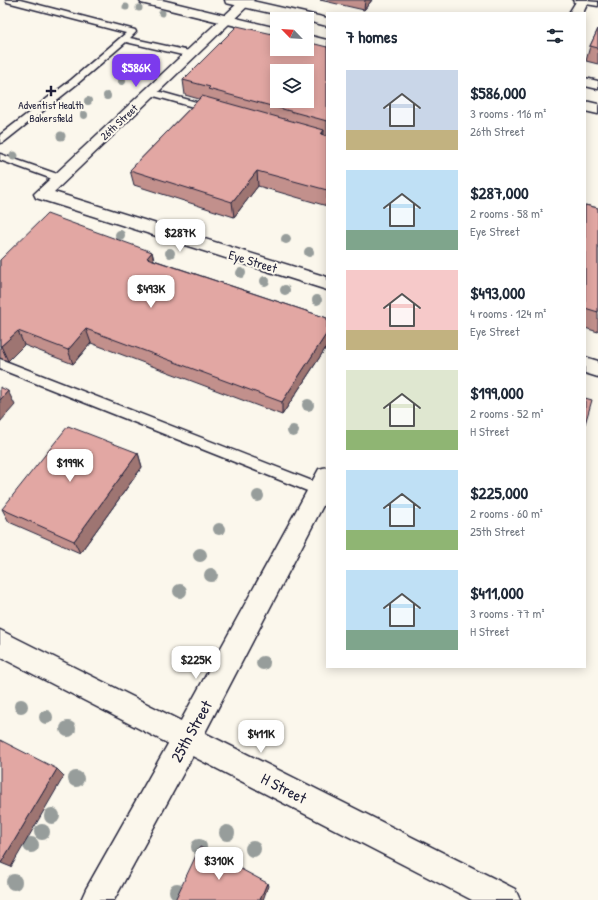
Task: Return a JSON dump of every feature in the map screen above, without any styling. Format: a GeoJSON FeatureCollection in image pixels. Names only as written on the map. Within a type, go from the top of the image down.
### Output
{"type":"FeatureCollection","features":[{"type":"Feature","properties":{"kind":"street"},"geometry":{"type":"LineString","coordinates":[[146,0],[270,30]]}},
{"type":"Feature","properties":{"kind":"street"},"geometry":{"type":"LineString","coordinates":[[576,12],[581,0]]}},
{"type":"Feature","properties":{"kind":"street"},"geometry":{"type":"LineString","coordinates":[[241,1],[326,22]]}},
{"type":"Feature","properties":{"kind":"street","name":"26th Street"},"geometry":{"type":"LineString","coordinates":[[42,194],[228,20],[241,1]]}},
{"type":"Feature","properties":{"kind":"street"},"geometry":{"type":"LineString","coordinates":[[314,41],[326,44]]}},
{"type":"Feature","properties":{"kind":"street"},"geometry":{"type":"LineString","coordinates":[[586,82],[598,85]]}},
{"type":"Feature","properties":{"kind":"street"},"geometry":{"type":"LineString","coordinates":[[586,100],[598,102]]}},
{"type":"Feature","properties":{"kind":"street"},"geometry":{"type":"LineString","coordinates":[[586,106],[598,109]]}},
{"type":"Feature","properties":{"kind":"street","name":"Eye Street"},"geometry":{"type":"LineString","coordinates":[[42,194],[326,284]]}},
{"type":"Feature","properties":{"kind":"street"},"geometry":{"type":"LineString","coordinates":[[586,365],[598,369]]}},
{"type":"Feature","properties":{"kind":"street","name":"25th Street"},"geometry":{"type":"LineString","coordinates":[[97,900],[187,738],[324,483]]}},
{"type":"Feature","properties":{"kind":"street","name":"H Street"},"geometry":{"type":"LineString","coordinates":[[0,643],[504,900]]}},
{"type":"Feature","properties":{"kind":"lane"},"geometry":{"type":"LineString","coordinates":[[0,140],[74,82],[132,32],[10,0]]}},
{"type":"Feature","properties":{"kind":"lane"},"geometry":{"type":"LineString","coordinates":[[581,0],[598,4]]}},
{"type":"Feature","properties":{"kind":"lane"},"geometry":{"type":"LineString","coordinates":[[124,40],[191,54]]}},
{"type":"Feature","properties":{"kind":"lane"},"geometry":{"type":"LineString","coordinates":[[150,92],[220,112]]}},
{"type":"Feature","properties":{"kind":"lane"},"geometry":{"type":"LineString","coordinates":[[0,157],[58,178]]}},
{"type":"Feature","properties":{"kind":"lane"},"geometry":{"type":"LineString","coordinates":[[0,364],[324,483]]}},
{"type":"Feature","properties":{"kind":"building"},"geometry":{"type":"Polygon","coordinates":[[[237,26],[270,33],[270,56],[314,56],[314,44],[326,47],[326,121],[279,108],[314,108],[314,64],[270,64],[270,106],[208,89],[210,87],[183,80],[237,26]]]}},
{"type":"Feature","properties":{"kind":"building"},"geometry":{"type":"Polygon","coordinates":[[[598,29],[598,48],[590,46],[598,29]]]}},
{"type":"Feature","properties":{"kind":"building"},"geometry":{"type":"Polygon","coordinates":[[[202,96],[324,130],[321,134],[326,136],[326,190],[257,171],[232,202],[130,170],[202,96]]]}},
{"type":"Feature","properties":{"kind":"building"},"geometry":{"type":"Polygon","coordinates":[[[586,205],[598,208],[598,312],[586,308],[586,205]]]}},
{"type":"Feature","properties":{"kind":"building"},"geometry":{"type":"Polygon","coordinates":[[[47,214],[152,252],[147,258],[326,318],[326,335],[282,402],[86,329],[68,350],[18,331],[0,346],[0,260],[47,214]]]}},
{"type":"Feature","properties":{"kind":"building"},"geometry":{"type":"Polygon","coordinates":[[[0,387],[8,391],[0,400],[0,387]]]}},
{"type":"Feature","properties":{"kind":"building"},"geometry":{"type":"Polygon","coordinates":[[[586,398],[592,400],[586,421],[586,398]]]}},
{"type":"Feature","properties":{"kind":"building"},"geometry":{"type":"Polygon","coordinates":[[[68,426],[138,453],[74,541],[2,509],[68,426]]]}},
{"type":"Feature","properties":{"kind":"building"},"geometry":{"type":"Polygon","coordinates":[[[0,740],[57,769],[1,863],[0,862],[0,740]]]}},
{"type":"Feature","properties":{"kind":"building"},"geometry":{"type":"Polygon","coordinates":[[[200,847],[267,883],[260,900],[175,900],[200,847]]]}},
{"type":"Feature","properties":{"kind":"place","name":"Adventist Health Bakersfield"},"geometry":{"type":"Point","coordinates":[51,91]}}]}
